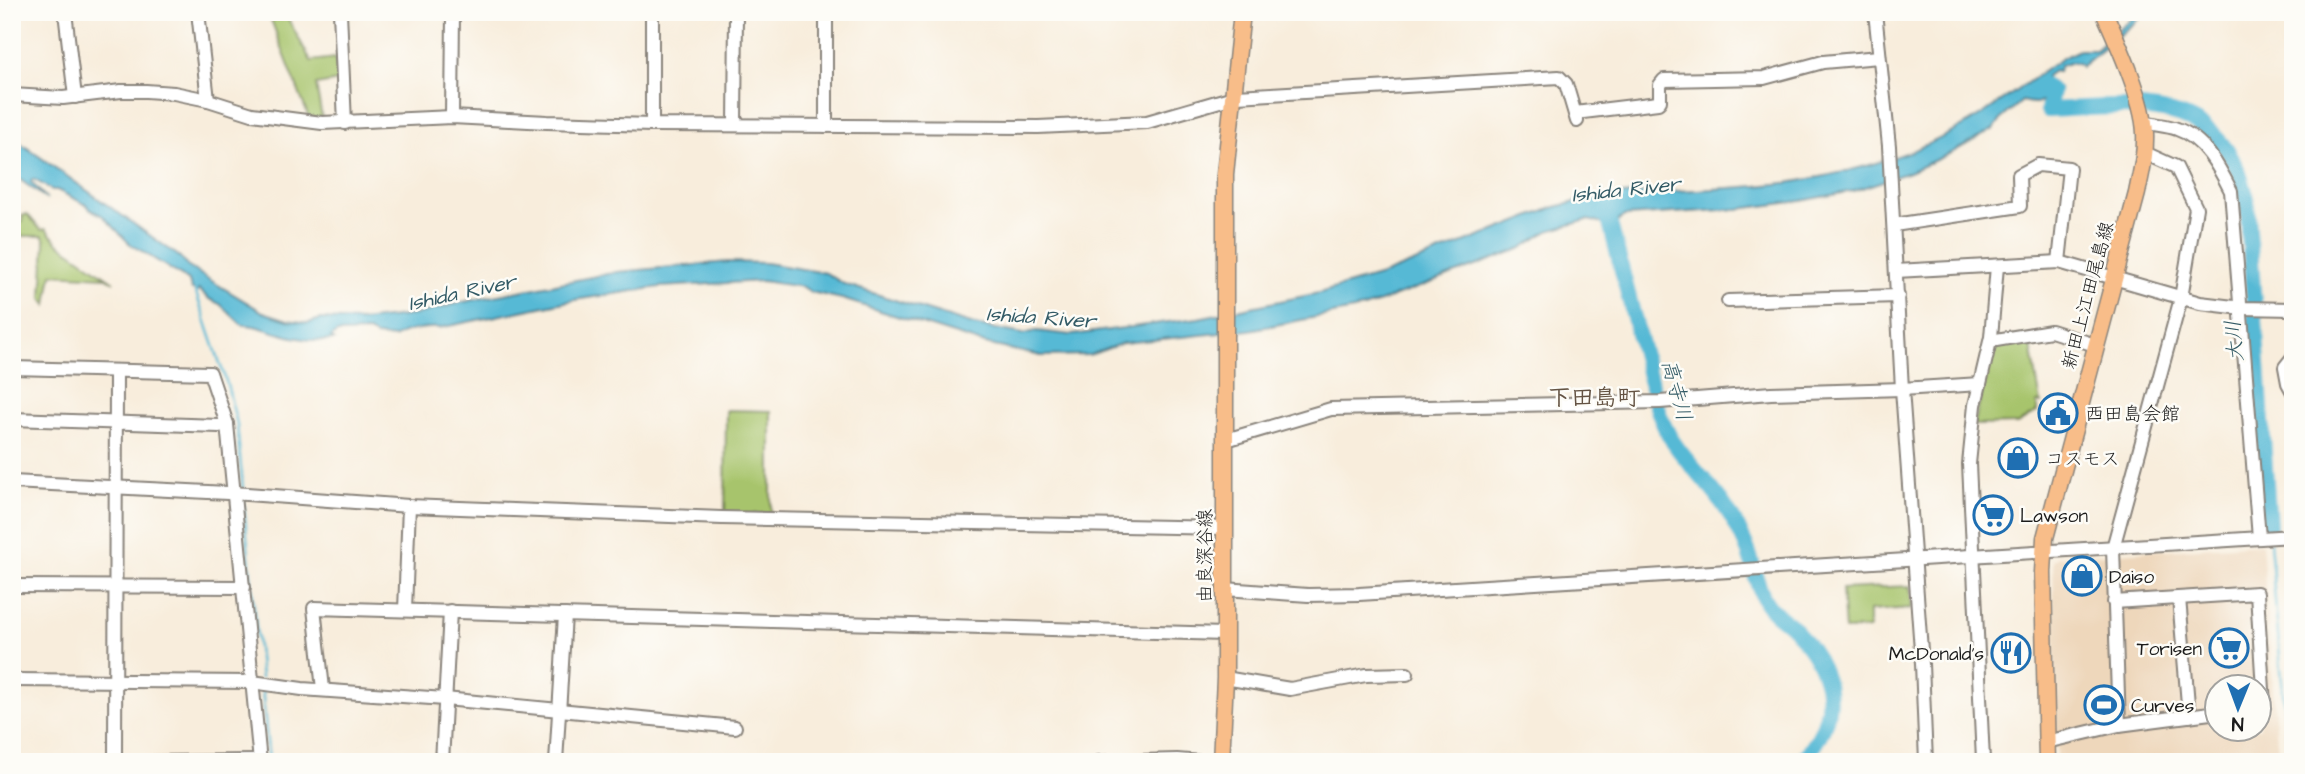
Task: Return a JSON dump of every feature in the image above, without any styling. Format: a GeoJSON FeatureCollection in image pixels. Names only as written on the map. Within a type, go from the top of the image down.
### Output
{"type":"FeatureCollection","features":[{"type":"Feature","properties":{"kind":"main road"},"geometry":{"type":"LineString","coordinates":[[1231,98],[1242,12]]}},
{"type":"Feature","properties":{"kind":"main road","name":"新田上江田尾島線"},"geometry":{"type":"LineString","coordinates":[[2047,762],[2044,551],[2048,520],[2146,153],[2144,122],[2137,98],[2105,14]]}},
{"type":"Feature","properties":{"kind":"main road","name":"由良深谷線"},"geometry":{"type":"LineString","coordinates":[[1221,762],[1225,678],[1224,174],[1231,98]]}},
{"type":"Feature","properties":{"kind":"street"},"geometry":{"type":"LineString","coordinates":[[65,12],[75,96]]}},
{"type":"Feature","properties":{"kind":"street"},"geometry":{"type":"LineString","coordinates":[[198,12],[208,100]]}},
{"type":"Feature","properties":{"kind":"street"},"geometry":{"type":"LineString","coordinates":[[340,12],[345,123]]}},
{"type":"Feature","properties":{"kind":"street"},"geometry":{"type":"LineString","coordinates":[[452,117],[453,12]]}},
{"type":"Feature","properties":{"kind":"street"},"geometry":{"type":"LineString","coordinates":[[652,12],[652,125]]}},
{"type":"Feature","properties":{"kind":"street"},"geometry":{"type":"LineString","coordinates":[[735,125],[736,12]]}},
{"type":"Feature","properties":{"kind":"street"},"geometry":{"type":"LineString","coordinates":[[826,12],[826,126]]}},
{"type":"Feature","properties":{"kind":"street"},"geometry":{"type":"LineString","coordinates":[[1875,12],[1889,146],[1926,762]]}},
{"type":"Feature","properties":{"kind":"street"},"geometry":{"type":"LineString","coordinates":[[12,95],[51,98],[146,90],[208,100],[252,114],[285,120],[345,123],[452,117],[652,125],[1038,127],[1147,122],[1231,98],[1559,77],[1566,83],[1576,117],[1658,103],[1660,85],[1664,80],[1764,78],[1824,62],[1880,57]]}},
{"type":"Feature","properties":{"kind":"street"},"geometry":{"type":"LineString","coordinates":[[2144,122],[2179,129],[2208,152],[2219,166],[2231,191],[2259,538]]}},
{"type":"Feature","properties":{"kind":"street"},"geometry":{"type":"LineString","coordinates":[[2119,724],[2113,548],[2181,298],[2196,208],[2176,167],[2146,153]]}},
{"type":"Feature","properties":{"kind":"street"},"geometry":{"type":"LineString","coordinates":[[1894,226],[2020,206],[2019,175],[2038,165],[2069,168],[2059,262]]}},
{"type":"Feature","properties":{"kind":"street"},"geometry":{"type":"LineString","coordinates":[[1896,271],[2059,262],[2181,298],[2242,308],[2293,309]]}},
{"type":"Feature","properties":{"kind":"street"},"geometry":{"type":"LineString","coordinates":[[1982,762],[1969,464],[1971,434],[1990,341],[1997,266]]}},
{"type":"Feature","properties":{"kind":"street"},"geometry":{"type":"LineString","coordinates":[[1728,301],[1898,296]]}},
{"type":"Feature","properties":{"kind":"street"},"geometry":{"type":"LineString","coordinates":[[1990,341],[2051,331],[2095,345]]}},
{"type":"Feature","properties":{"kind":"street"},"geometry":{"type":"LineString","coordinates":[[2293,357],[2285,367],[2293,392]]}},
{"type":"Feature","properties":{"kind":"street"},"geometry":{"type":"LineString","coordinates":[[12,368],[210,373],[227,424],[240,494],[244,587],[259,761],[148,762]]}},
{"type":"Feature","properties":{"kind":"street"},"geometry":{"type":"LineString","coordinates":[[115,762],[116,371]]}},
{"type":"Feature","properties":{"kind":"street"},"geometry":{"type":"LineString","coordinates":[[1226,440],[1325,410],[1656,402],[1771,393],[1980,384]]}},
{"type":"Feature","properties":{"kind":"street"},"geometry":{"type":"LineString","coordinates":[[12,419],[227,424]]}},
{"type":"Feature","properties":{"kind":"street"},"geometry":{"type":"LineString","coordinates":[[12,482],[409,506],[722,518],[1225,528]]}},
{"type":"Feature","properties":{"kind":"street"},"geometry":{"type":"LineString","coordinates":[[405,610],[409,506]]}},
{"type":"Feature","properties":{"kind":"street"},"geometry":{"type":"LineString","coordinates":[[1225,589],[1308,595],[1359,594],[2288,536]]}},
{"type":"Feature","properties":{"kind":"street"},"geometry":{"type":"LineString","coordinates":[[12,586],[244,587]]}},
{"type":"Feature","properties":{"kind":"street"},"geometry":{"type":"LineString","coordinates":[[2114,602],[2257,593],[2262,672]]}},
{"type":"Feature","properties":{"kind":"street"},"geometry":{"type":"LineString","coordinates":[[2179,598],[2189,716]]}},
{"type":"Feature","properties":{"kind":"street"},"geometry":{"type":"LineString","coordinates":[[323,689],[314,608],[1225,634]]}},
{"type":"Feature","properties":{"kind":"street"},"geometry":{"type":"LineString","coordinates":[[442,762],[450,611]]}},
{"type":"Feature","properties":{"kind":"street"},"geometry":{"type":"LineString","coordinates":[[556,762],[565,615]]}},
{"type":"Feature","properties":{"kind":"street"},"geometry":{"type":"LineString","coordinates":[[1225,678],[1281,689],[1366,675],[1407,674]]}},
{"type":"Feature","properties":{"kind":"street"},"geometry":{"type":"LineString","coordinates":[[12,680],[252,682],[302,689],[561,709],[735,727]]}},
{"type":"Feature","properties":{"kind":"street"},"geometry":{"type":"LineString","coordinates":[[2046,742],[2119,724],[2204,714]]}},
{"type":"Feature","properties":{"kind":"street"},"geometry":{"type":"LineString","coordinates":[[1099,762],[1201,762]]}},
{"type":"Feature","properties":{"kind":"shaded area"},"geometry":{"type":"Polygon","coordinates":[[[2262,544],[2272,672],[2204,672],[2204,742],[2274,742],[2274,702],[2278,754],[2204,762],[2057,762],[2053,561],[2058,557],[2262,544]]]}},
{"type":"Feature","properties":{"kind":"green space"},"geometry":{"type":"Polygon","coordinates":[[[268,12],[283,12],[286,15],[311,61],[335,58],[339,81],[316,85],[322,118],[309,118],[268,12]]]}},
{"type":"Feature","properties":{"kind":"green space"},"geometry":{"type":"Polygon","coordinates":[[[27,214],[41,230],[46,229],[58,243],[114,282],[105,277],[52,274],[47,305],[42,298],[45,242],[43,236],[21,236],[17,222],[23,221],[22,216],[27,214]]]}},
{"type":"Feature","properties":{"kind":"green space"},"geometry":{"type":"Polygon","coordinates":[[[2030,339],[2041,403],[2037,403],[2037,412],[2017,424],[1974,425],[1993,347],[2030,339]]]}},
{"type":"Feature","properties":{"kind":"green space"},"geometry":{"type":"Polygon","coordinates":[[[726,410],[771,411],[771,514],[725,514],[726,410]]]}},
{"type":"Feature","properties":{"kind":"green space"},"geometry":{"type":"Polygon","coordinates":[[[1910,586],[1912,608],[1869,611],[1869,629],[1845,630],[1842,589],[1910,586]]]}},
{"type":"Feature","properties":{"kind":"water"},"geometry":{"type":"Polygon","coordinates":[[[2139,12],[2147,12],[2081,67],[2080,64],[2072,62],[2060,66],[2058,72],[2053,71],[2046,76],[2045,82],[2051,82],[2059,89],[2047,100],[2038,103],[2022,101],[2001,119],[1994,129],[1951,153],[1909,172],[1853,191],[1738,209],[1625,216],[1617,222],[1604,223],[1587,220],[1548,231],[1520,249],[1364,308],[1249,330],[1123,343],[1090,355],[1041,356],[985,344],[842,299],[811,292],[803,287],[762,281],[660,287],[574,300],[439,328],[416,330],[394,338],[368,332],[337,333],[331,338],[334,340],[301,339],[242,325],[220,304],[199,290],[197,292],[191,289],[189,281],[129,243],[103,216],[87,205],[33,179],[31,182],[47,199],[12,174],[12,137],[180,257],[187,266],[263,312],[288,320],[308,323],[321,319],[361,321],[414,315],[463,302],[617,272],[728,262],[766,263],[826,273],[844,284],[974,325],[1023,334],[1037,331],[1072,335],[1198,318],[1319,293],[1385,274],[1555,207],[1585,200],[1768,185],[1821,177],[1865,166],[1909,152],[1951,133],[1994,107],[2062,58],[2079,50],[2095,50],[2139,12]]]}},
{"type":"Feature","properties":{"kind":"waterway","name":"大川"},"geometry":{"type":"LineString","coordinates":[[2041,84],[2052,91],[2048,110],[2143,108],[2171,113],[2197,123],[2218,140],[2235,165],[2247,201],[2269,526]]}},
{"type":"Feature","properties":{"kind":"waterway","name":"高寺川"},"geometry":{"type":"LineString","coordinates":[[1606,208],[1661,420],[1679,450],[1729,513],[1752,563]]}},
{"type":"Feature","properties":{"kind":"waterway"},"geometry":{"type":"LineString","coordinates":[[195,290],[227,384],[237,424],[243,490]]}},
{"type":"Feature","properties":{"kind":"waterway"},"geometry":{"type":"LineString","coordinates":[[243,497],[261,678]]}},
{"type":"Feature","properties":{"kind":"waterway","name":"大川"},"geometry":{"type":"LineString","coordinates":[[2270,542],[2289,762]]}},
{"type":"Feature","properties":{"kind":"waterway","name":"高寺川"},"geometry":{"type":"LineString","coordinates":[[1755,575],[1766,602],[1793,627],[1809,647],[1826,679],[1828,712],[1823,729],[1801,762]]}},
{"type":"Feature","properties":{"kind":"waterway"},"geometry":{"type":"LineString","coordinates":[[262,688],[269,762]]}},
{"type":"Feature","properties":{"kind":"place","name":"西田島会館"},"geometry":{"type":"Point","coordinates":[2058,413]}},
{"type":"Feature","properties":{"kind":"place","name":"コスモス"},"geometry":{"type":"Point","coordinates":[2018,458]}},
{"type":"Feature","properties":{"kind":"place","name":"Lawson"},"geometry":{"type":"Point","coordinates":[1993,515]}},
{"type":"Feature","properties":{"kind":"place","name":"Daiso"},"geometry":{"type":"Point","coordinates":[2082,576]}},
{"type":"Feature","properties":{"kind":"place","name":"Torisen"},"geometry":{"type":"Point","coordinates":[2229,648]}},
{"type":"Feature","properties":{"kind":"place","name":"McDonald's"},"geometry":{"type":"Point","coordinates":[2011,653]}},
{"type":"Feature","properties":{"kind":"place","name":"Curves"},"geometry":{"type":"Point","coordinates":[2104,705]}},
{"type":"Feature","properties":{"kind":"district","name":"下田島町"},"geometry":{"type":"Point","coordinates":[1594,397]}},
{"type":"Feature","properties":{"kind":"water label","name":"Ishida River"},"geometry":{"type":"Point","coordinates":[1626,189]}},
{"type":"Feature","properties":{"kind":"water label","name":"Ishida River"},"geometry":{"type":"Point","coordinates":[462,292]}},
{"type":"Feature","properties":{"kind":"water label","name":"Ishida River"},"geometry":{"type":"Point","coordinates":[1041,317]}}]}
